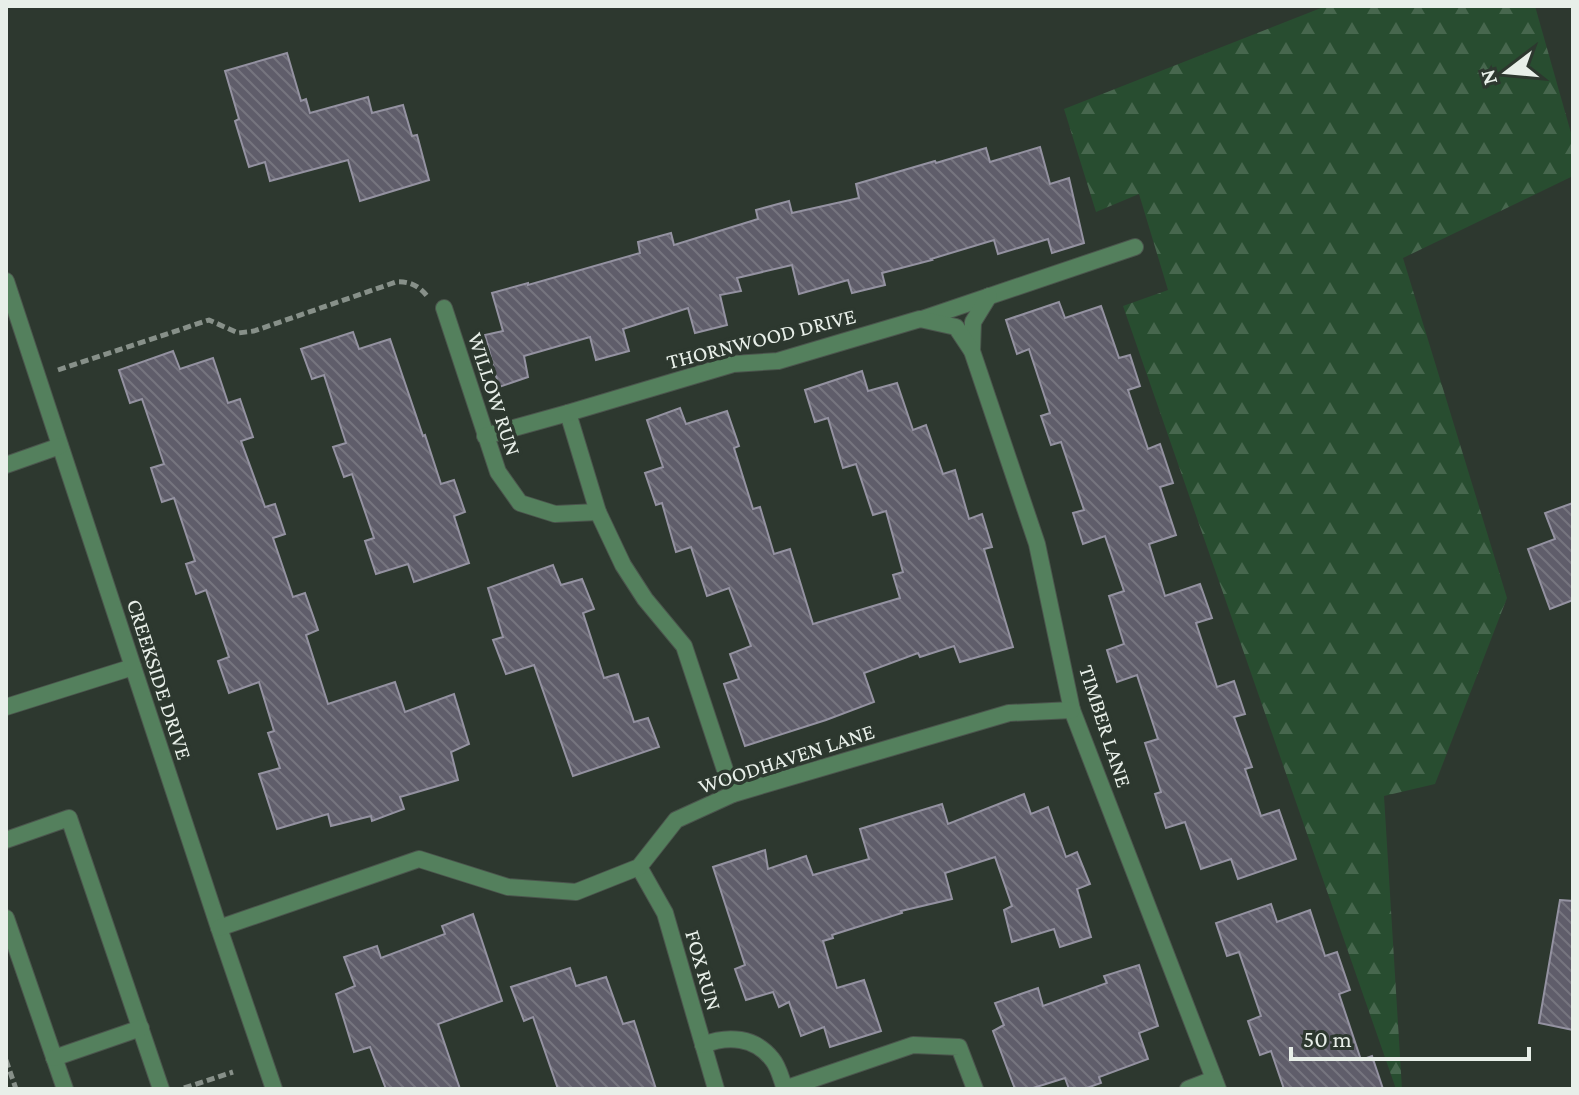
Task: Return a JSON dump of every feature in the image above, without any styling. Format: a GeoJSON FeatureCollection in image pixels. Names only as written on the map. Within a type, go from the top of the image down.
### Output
{"type":"FeatureCollection","features":[{"type":"Feature","properties":{"kind":"street"},"geometry":{"type":"LineString","coordinates":[[920,319],[1135,247]]}},
{"type":"Feature","properties":{"kind":"street","name":"CREEKSIDE DRIVE"},"geometry":{"type":"LineString","coordinates":[[6,281],[274,1089]]}},
{"type":"Feature","properties":{"kind":"street"},"geometry":{"type":"LineString","coordinates":[[972,351],[973,322],[989,296]]}},
{"type":"Feature","properties":{"kind":"street","name":"WILLOW RUN"},"geometry":{"type":"LineString","coordinates":[[444,308],[498,472],[520,503],[555,514],[598,512]]}},
{"type":"Feature","properties":{"kind":"street","name":"THORNWOOD DRIVE"},"geometry":{"type":"LineString","coordinates":[[485,436],[733,364],[778,361],[920,319],[956,327]]}},
{"type":"Feature","properties":{"kind":"street","name":"TIMBER LANE"},"geometry":{"type":"LineString","coordinates":[[956,327],[972,351],[1037,544],[1072,710],[1216,1084]]}},
{"type":"Feature","properties":{"kind":"street"},"geometry":{"type":"LineString","coordinates":[[568,413],[598,512],[623,565],[645,599],[684,646],[733,794]]}},
{"type":"Feature","properties":{"kind":"street"},"geometry":{"type":"LineString","coordinates":[[6,465],[60,446]]}},
{"type":"Feature","properties":{"kind":"street"},"geometry":{"type":"LineString","coordinates":[[6,707],[133,667]]}},
{"type":"Feature","properties":{"kind":"street","name":"WOODHAVEN LANE"},"geometry":{"type":"LineString","coordinates":[[639,867],[676,820],[733,794],[1009,713],[1072,710]]}},
{"type":"Feature","properties":{"kind":"street"},"geometry":{"type":"LineString","coordinates":[[6,840],[69,818],[161,1089]]}},
{"type":"Feature","properties":{"kind":"street"},"geometry":{"type":"LineString","coordinates":[[219,928],[419,859],[508,887],[576,892],[639,867]]}},
{"type":"Feature","properties":{"kind":"street","name":"FOX RUN"},"geometry":{"type":"LineString","coordinates":[[639,867],[665,913],[716,1089]]}},
{"type":"Feature","properties":{"kind":"street"},"geometry":{"type":"LineString","coordinates":[[6,918],[65,1089]]}},
{"type":"Feature","properties":{"kind":"street"},"geometry":{"type":"LineString","coordinates":[[54,1058],[141,1028]]}},
{"type":"Feature","properties":{"kind":"street"},"geometry":{"type":"LineString","coordinates":[[703,1045],[718,1039],[757,1044],[774,1061],[784,1089],[913,1045],[959,1047],[975,1089]]}},
{"type":"Feature","properties":{"kind":"street"},"geometry":{"type":"LineString","coordinates":[[1188,1089],[1216,1084]]}},
{"type":"Feature","properties":{"kind":"path"},"geometry":{"type":"LineString","coordinates":[[37,377],[209,320],[238,333],[254,331],[396,282],[405,281],[421,288],[432,301],[444,308]]}},
{"type":"Feature","properties":{"kind":"path"},"geometry":{"type":"LineString","coordinates":[[6,1060],[16,1089]]}},
{"type":"Feature","properties":{"kind":"path"},"geometry":{"type":"LineString","coordinates":[[182,1089],[233,1072]]}},
{"type":"Feature","properties":{"kind":"green space"},"geometry":{"type":"Polygon","coordinates":[[[1326,6],[1535,6],[1573,140],[1573,176],[1403,258],[1507,598],[1435,784],[1384,796],[1402,1089],[1396,1089],[1123,306],[1168,290],[1139,194],[1096,212],[1064,109],[1326,6]]]}},
{"type":"Feature","properties":{"kind":"building"},"geometry":{"type":"Polygon","coordinates":[[[287,53],[301,101],[306,99],[310,113],[368,97],[372,113],[403,105],[412,136],[417,135],[429,180],[360,201],[348,160],[270,181],[265,162],[249,167],[235,121],[239,119],[225,71],[287,53]]]}},
{"type":"Feature","properties":{"kind":"building"},"geometry":{"type":"Polygon","coordinates":[[[1040,147],[1050,184],[1069,178],[1084,243],[1052,253],[1048,239],[998,254],[994,240],[882,273],[885,285],[852,293],[848,280],[799,294],[792,265],[737,278],[741,291],[720,295],[727,325],[695,333],[688,308],[623,329],[629,351],[596,360],[590,337],[524,356],[528,377],[499,387],[485,335],[503,331],[492,293],[640,253],[638,242],[671,233],[674,245],[758,219],[756,210],[789,201],[792,213],[859,198],[856,184],[935,161],[986,148],[990,162],[1040,147]]]}},
{"type":"Feature","properties":{"kind":"building"},"geometry":{"type":"Polygon","coordinates":[[[1059,302],[1065,318],[1101,306],[1119,358],[1130,355],[1140,386],[1128,390],[1148,449],[1160,444],[1173,483],[1160,487],[1176,535],[1149,544],[1165,596],[1200,584],[1212,618],[1196,623],[1217,687],[1234,681],[1245,714],[1234,717],[1252,767],[1245,769],[1261,816],[1279,810],[1296,859],[1238,879],[1231,859],[1201,869],[1185,822],[1166,828],[1155,794],[1161,792],[1145,743],[1158,739],[1137,675],[1117,682],[1107,650],[1124,644],[1109,596],[1124,591],[1105,536],[1083,544],[1073,513],[1084,510],[1061,442],[1051,445],[1041,416],[1050,413],[1029,349],[1017,354],[1006,320],[1059,302]]]}},
{"type":"Feature","properties":{"kind":"building"},"geometry":{"type":"Polygon","coordinates":[[[353,332],[359,349],[390,339],[441,484],[454,480],[465,512],[454,516],[469,563],[414,582],[408,564],[376,574],[365,541],[374,538],[352,474],[344,477],[333,447],[346,443],[324,375],[312,379],[301,349],[353,332]]]}},
{"type":"Feature","properties":{"kind":"building"},"geometry":{"type":"Polygon","coordinates":[[[173,351],[180,369],[213,358],[228,403],[240,399],[253,437],[241,441],[265,507],[275,504],[285,534],[273,538],[293,597],[305,593],[318,630],[306,635],[328,704],[395,682],[405,712],[454,694],[469,744],[451,752],[458,780],[400,797],[404,809],[372,821],[371,816],[331,826],[328,814],[277,829],[259,774],[280,768],[268,733],[274,731],[259,682],[229,693],[218,661],[229,657],[206,590],[196,594],[186,564],[195,561],[174,498],[162,502],[151,468],[164,464],[142,399],[130,403],[119,370],[173,351]]]}},
{"type":"Feature","properties":{"kind":"building"},"geometry":{"type":"Polygon","coordinates":[[[862,371],[868,391],[897,383],[913,430],[926,425],[943,474],[955,470],[969,519],[982,514],[992,547],[984,549],[1013,647],[960,662],[954,646],[920,657],[918,653],[864,673],[874,702],[745,746],[724,684],[739,679],[730,654],[751,646],[729,588],[707,596],[691,547],[676,552],[662,503],[656,505],[645,473],[663,467],[647,420],[680,408],[686,424],[727,411],[739,446],[734,448],[753,509],[760,507],[774,554],[790,549],[813,624],[900,598],[893,575],[903,572],[886,511],[873,515],[856,464],[843,468],[828,418],[815,422],[805,390],[862,371]]]}},
{"type":"Feature","properties":{"kind":"building"},"geometry":{"type":"Polygon","coordinates":[[[1573,503],[1573,600],[1550,609],[1528,549],[1555,539],[1545,513],[1573,503]]]}},
{"type":"Feature","properties":{"kind":"building"},"geometry":{"type":"Polygon","coordinates":[[[553,565],[561,585],[582,579],[594,609],[583,613],[604,678],[618,674],[634,722],[648,718],[659,747],[573,776],[534,665],[506,674],[493,640],[503,637],[488,588],[553,565]]]}},
{"type":"Feature","properties":{"kind":"building"},"geometry":{"type":"Polygon","coordinates":[[[1024,794],[1031,814],[1048,807],[1066,857],[1077,852],[1090,884],[1077,889],[1091,937],[1060,947],[1054,929],[1012,942],[1004,910],[1012,906],[995,857],[945,873],[952,899],[901,911],[823,941],[837,988],[864,980],[881,1031],[830,1047],[824,1027],[801,1036],[789,1002],[779,1007],[773,992],[746,1000],[735,969],[745,965],[713,867],[765,850],[768,869],[806,856],[813,875],[869,859],[860,829],[942,804],[948,824],[1024,794]]]}},
{"type":"Feature","properties":{"kind":"building"},"geometry":{"type":"Polygon","coordinates":[[[1560,900],[1573,901],[1573,1030],[1539,1023],[1560,900]]]}},
{"type":"Feature","properties":{"kind":"building"},"geometry":{"type":"Polygon","coordinates":[[[1271,904],[1277,922],[1310,910],[1325,956],[1337,952],[1350,990],[1339,994],[1361,1060],[1372,1056],[1383,1089],[1284,1089],[1271,1051],[1260,1055],[1248,1021],[1261,1016],[1239,952],[1227,956],[1216,923],[1271,904]]]}},
{"type":"Feature","properties":{"kind":"building"},"geometry":{"type":"Polygon","coordinates":[[[473,914],[502,1001],[438,1024],[460,1089],[386,1089],[370,1047],[354,1052],[336,994],[355,986],[344,957],[377,946],[381,958],[445,934],[442,926],[473,914]]]}},
{"type":"Feature","properties":{"kind":"building"},"geometry":{"type":"Polygon","coordinates":[[[1139,965],[1158,1026],[1139,1033],[1148,1059],[1099,1077],[1101,1083],[1084,1089],[1069,1089],[1065,1078],[1030,1089],[1015,1089],[993,1031],[1004,1025],[995,1003],[1038,988],[1043,1006],[1107,983],[1104,976],[1139,965]]]}},
{"type":"Feature","properties":{"kind":"building"},"geometry":{"type":"Polygon","coordinates":[[[570,968],[576,986],[606,977],[623,1024],[634,1021],[656,1089],[558,1089],[533,1017],[524,1021],[511,987],[570,968]]]}}]}
